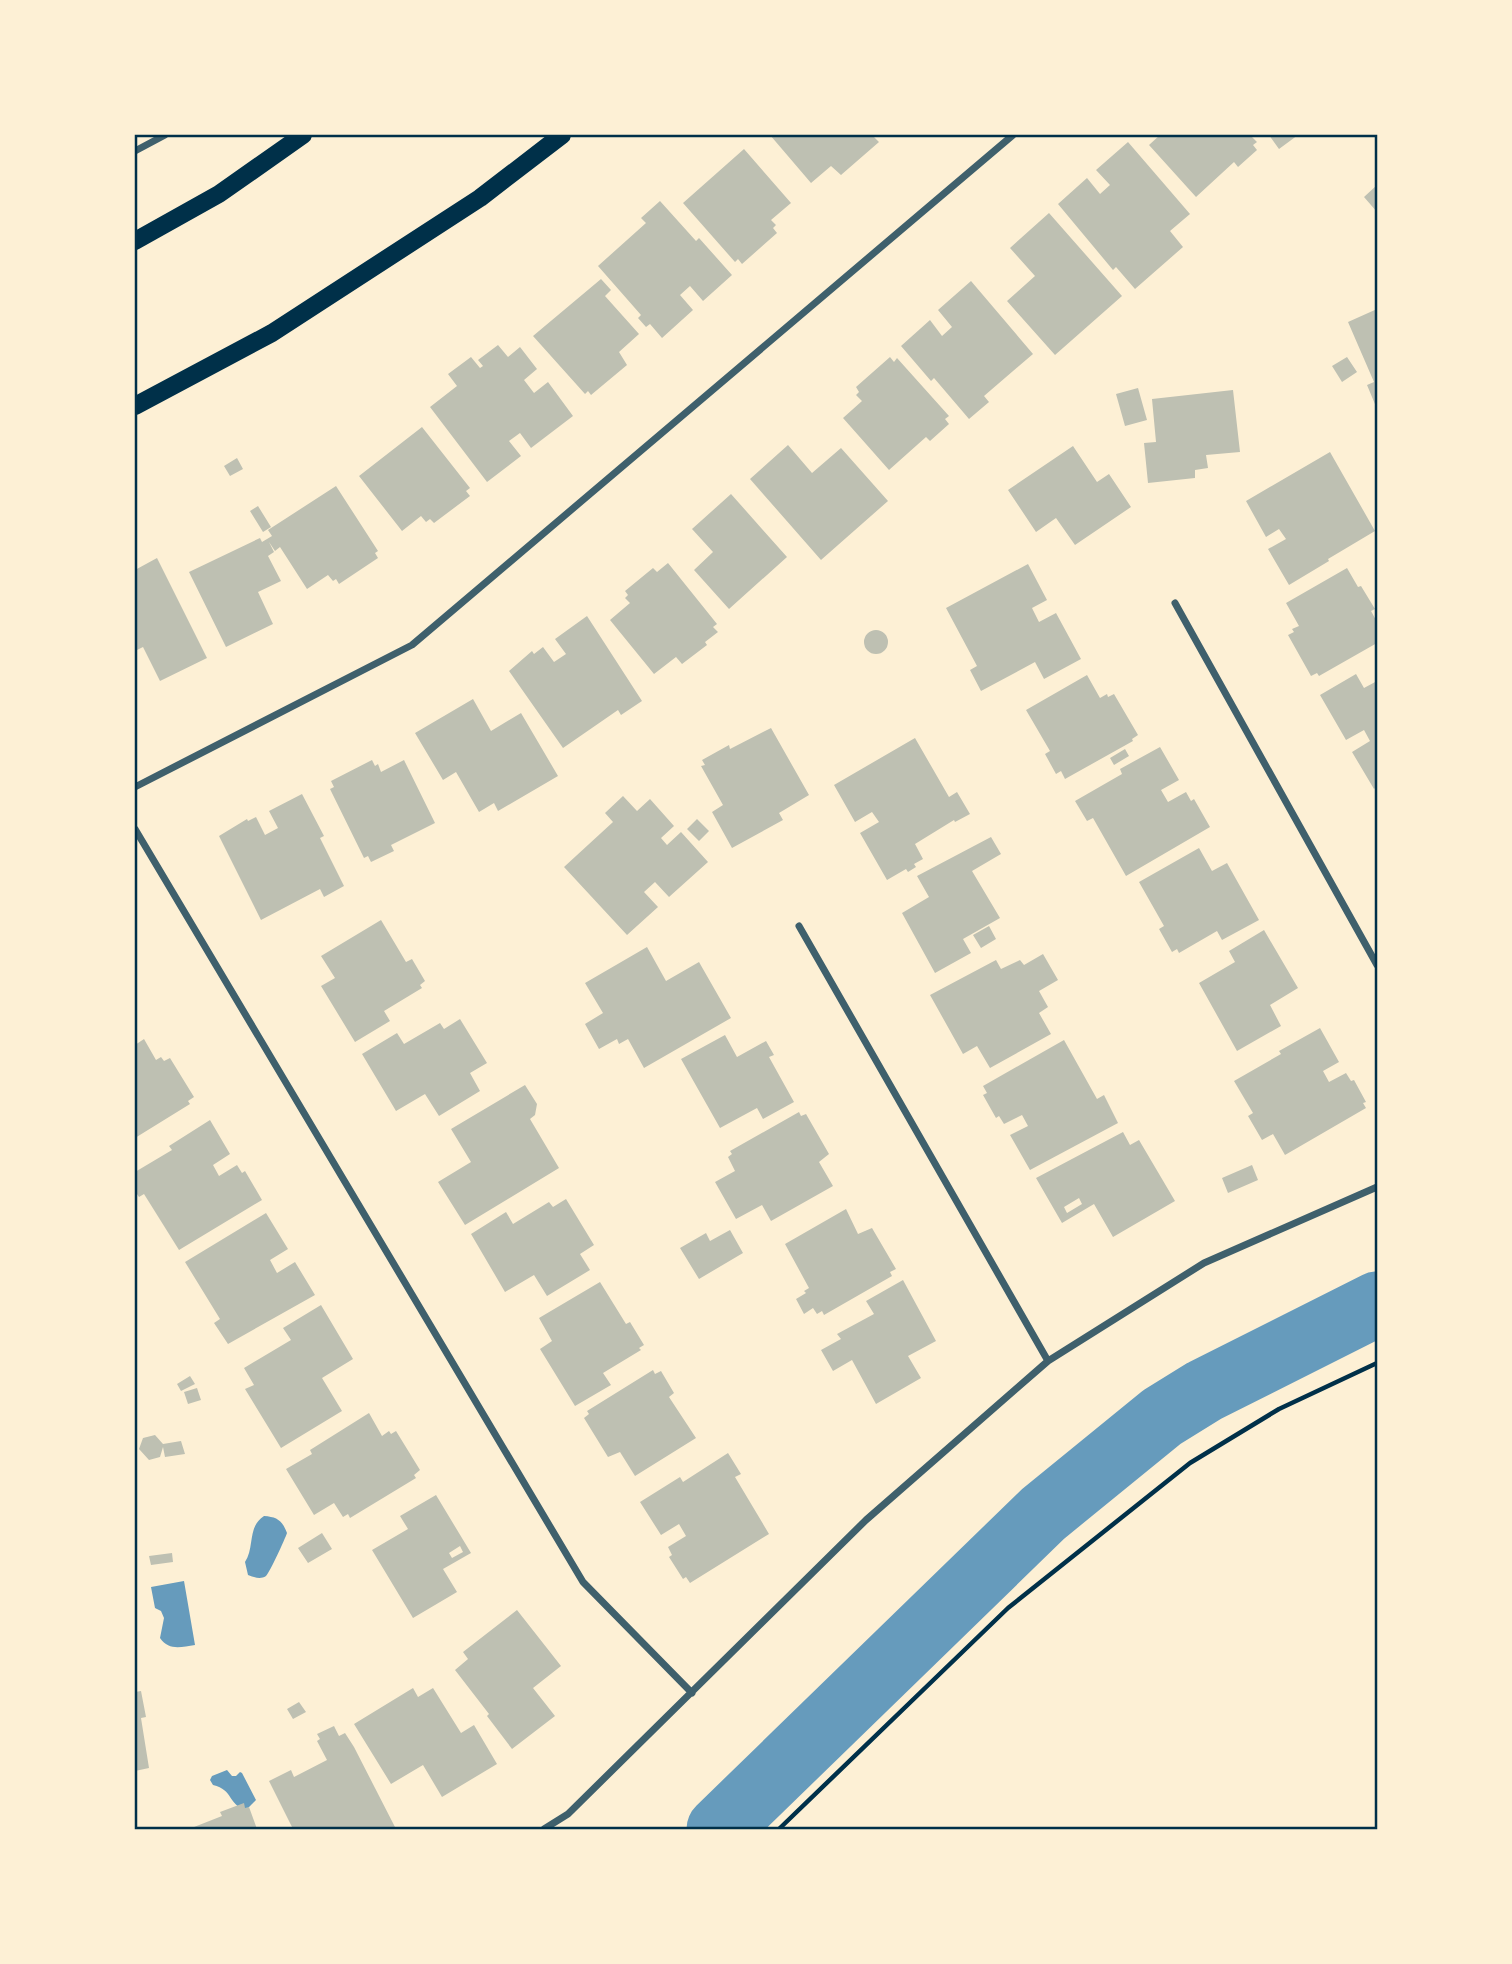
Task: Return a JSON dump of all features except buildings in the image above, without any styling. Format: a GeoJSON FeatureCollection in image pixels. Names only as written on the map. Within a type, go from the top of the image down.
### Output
{"type":"FeatureCollection","features":[{"type":"Feature","properties":{"kind":"main road"},"geometry":{"type":"LineString","coordinates":[[135,241],[219,194],[303,135]]}},
{"type":"Feature","properties":{"kind":"main road"},"geometry":{"type":"LineString","coordinates":[[135,406],[272,333],[480,198],[562,135]]}},
{"type":"Feature","properties":{"kind":"street"},"geometry":{"type":"LineString","coordinates":[[135,151],[165,135]]}},
{"type":"Feature","properties":{"kind":"street"},"geometry":{"type":"LineString","coordinates":[[135,787],[412,645],[1013,135]]}},
{"type":"Feature","properties":{"kind":"street"},"geometry":{"type":"LineString","coordinates":[[1175,603],[1377,965]]}},
{"type":"Feature","properties":{"kind":"street"},"geometry":{"type":"LineString","coordinates":[[135,828],[583,1582],[692,1693]]}},
{"type":"Feature","properties":{"kind":"street"},"geometry":{"type":"LineString","coordinates":[[799,926],[1048,1361]]}},
{"type":"Feature","properties":{"kind":"street"},"geometry":{"type":"LineString","coordinates":[[544,1829],[568,1815],[866,1520],[1048,1361],[1204,1263],[1377,1187]]}},
{"type":"Feature","properties":{"kind":"path"},"geometry":{"type":"LineString","coordinates":[[779,1829],[1008,1608],[1190,1463],[1279,1409],[1377,1363]]}},
{"type":"Feature","properties":{"kind":"water"},"geometry":{"type":"Polygon","coordinates":[[[264,1516],[278,1520],[287,1533],[268,1573],[259,1578],[248,1575],[245,1562],[255,1526],[264,1516]]]}},
{"type":"Feature","properties":{"kind":"water"},"geometry":{"type":"Polygon","coordinates":[[[184,1581],[195,1645],[171,1646],[160,1638],[164,1618],[161,1611],[155,1608],[151,1587],[184,1581]]]}},
{"type":"Feature","properties":{"kind":"water"},"geometry":{"type":"Polygon","coordinates":[[[227,1770],[232,1776],[242,1773],[256,1800],[246,1810],[210,1780],[212,1776],[227,1770]]]}},
{"type":"Feature","properties":{"kind":"waterway"},"geometry":{"type":"LineString","coordinates":[[719,1829],[1043,1514],[1162,1417],[1204,1391],[1377,1304]]}}]}
